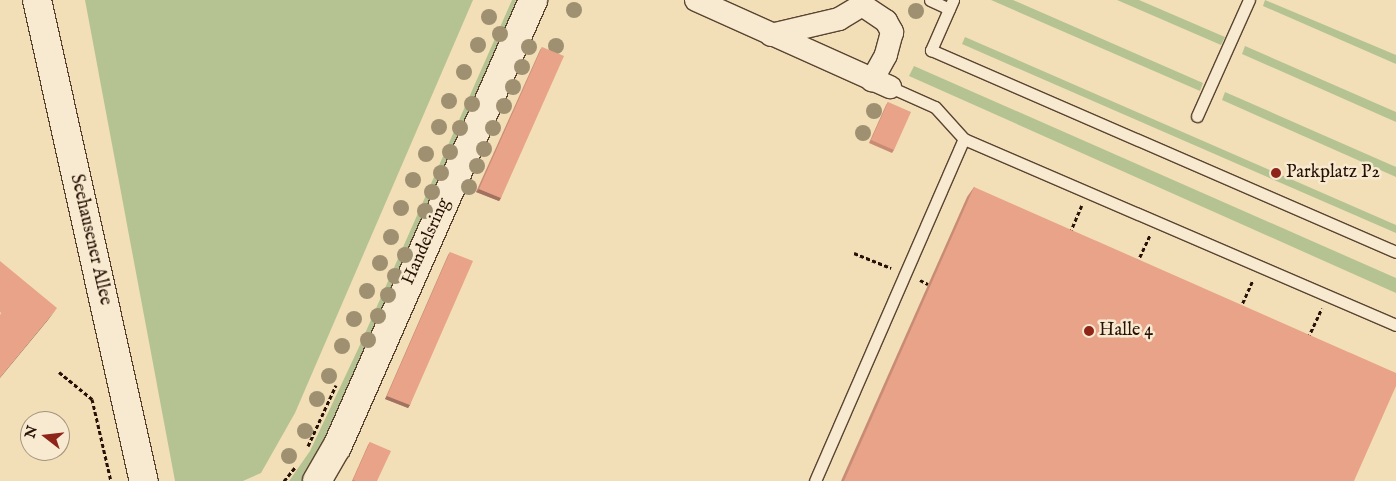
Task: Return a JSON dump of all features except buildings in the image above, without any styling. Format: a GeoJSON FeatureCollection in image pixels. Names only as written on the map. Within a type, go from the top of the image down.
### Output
{"type":"FeatureCollection","features":[{"type":"Feature","properties":{"kind":"main road","name":"Seehausener Allee"},"geometry":{"type":"LineString","coordinates":[[37,0],[144,481]]}},
{"type":"Feature","properties":{"kind":"main road","name":"Handelsring"},"geometry":{"type":"LineString","coordinates":[[317,481],[336,448],[533,0]]}},
{"type":"Feature","properties":{"kind":"street"},"geometry":{"type":"LineString","coordinates":[[696,0],[771,35],[881,84],[892,32],[886,21],[864,2],[839,19],[771,35]]}},
{"type":"Feature","properties":{"kind":"lane"},"geometry":{"type":"LineString","coordinates":[[930,0],[951,5],[932,50],[1396,252]]}},
{"type":"Feature","properties":{"kind":"lane"},"geometry":{"type":"LineString","coordinates":[[1197,116],[1249,0]]}},
{"type":"Feature","properties":{"kind":"lane"},"geometry":{"type":"LineString","coordinates":[[881,84],[935,107],[964,139],[1327,298],[1396,325]]}},
{"type":"Feature","properties":{"kind":"lane"},"geometry":{"type":"LineString","coordinates":[[815,481],[964,139]]}},
{"type":"Feature","properties":{"kind":"path"},"geometry":{"type":"LineString","coordinates":[[1066,241],[1088,193]]}},
{"type":"Feature","properties":{"kind":"path"},"geometry":{"type":"LineString","coordinates":[[1134,270],[1156,223]]}},
{"type":"Feature","properties":{"kind":"path"},"geometry":{"type":"LineString","coordinates":[[1237,316],[1259,268]]}},
{"type":"Feature","properties":{"kind":"path"},"geometry":{"type":"LineString","coordinates":[[1304,346],[1327,298]]}},
{"type":"Feature","properties":{"kind":"path"},"geometry":{"type":"LineString","coordinates":[[59,372],[92,399],[111,481]]}},
{"type":"Feature","properties":{"kind":"green space"},"geometry":{"type":"Polygon","coordinates":[[[85,0],[473,0],[295,413],[261,473],[243,481],[175,481],[85,0]]]}},
{"type":"Feature","properties":{"kind":"green space"},"geometry":{"type":"Polygon","coordinates":[[[512,0],[516,0],[502,40],[367,352],[312,468],[302,481],[289,481],[310,451],[359,347],[512,0]]]}},
{"type":"Feature","properties":{"kind":"green space"},"geometry":{"type":"Polygon","coordinates":[[[991,0],[1013,0],[1203,83],[1200,91],[991,0]]]}},
{"type":"Feature","properties":{"kind":"green space"},"geometry":{"type":"Polygon","coordinates":[[[1117,0],[1139,0],[1225,37],[1221,45],[1117,0]]]}},
{"type":"Feature","properties":{"kind":"green space"},"geometry":{"type":"Polygon","coordinates":[[[1265,0],[1396,55],[1396,64],[1263,6],[1265,0]]]}},
{"type":"Feature","properties":{"kind":"green space"},"geometry":{"type":"Polygon","coordinates":[[[965,37],[1396,225],[1396,233],[962,44],[965,37]]]}},
{"type":"Feature","properties":{"kind":"green space"},"geometry":{"type":"Polygon","coordinates":[[[1245,46],[1396,112],[1396,122],[1242,54],[1245,46]]]}},
{"type":"Feature","properties":{"kind":"green space"},"geometry":{"type":"Polygon","coordinates":[[[914,66],[1396,278],[1396,293],[909,76],[914,66]]]}},
{"type":"Feature","properties":{"kind":"green space"},"geometry":{"type":"Polygon","coordinates":[[[1225,92],[1396,167],[1396,177],[1222,100],[1225,92]]]}},
{"type":"Feature","properties":{"kind":"place","name":"Parkplatz P2"},"geometry":{"type":"Point","coordinates":[1276,173]}},
{"type":"Feature","properties":{"kind":"place","name":"Halle 4"},"geometry":{"type":"Point","coordinates":[1089,331]}}]}
